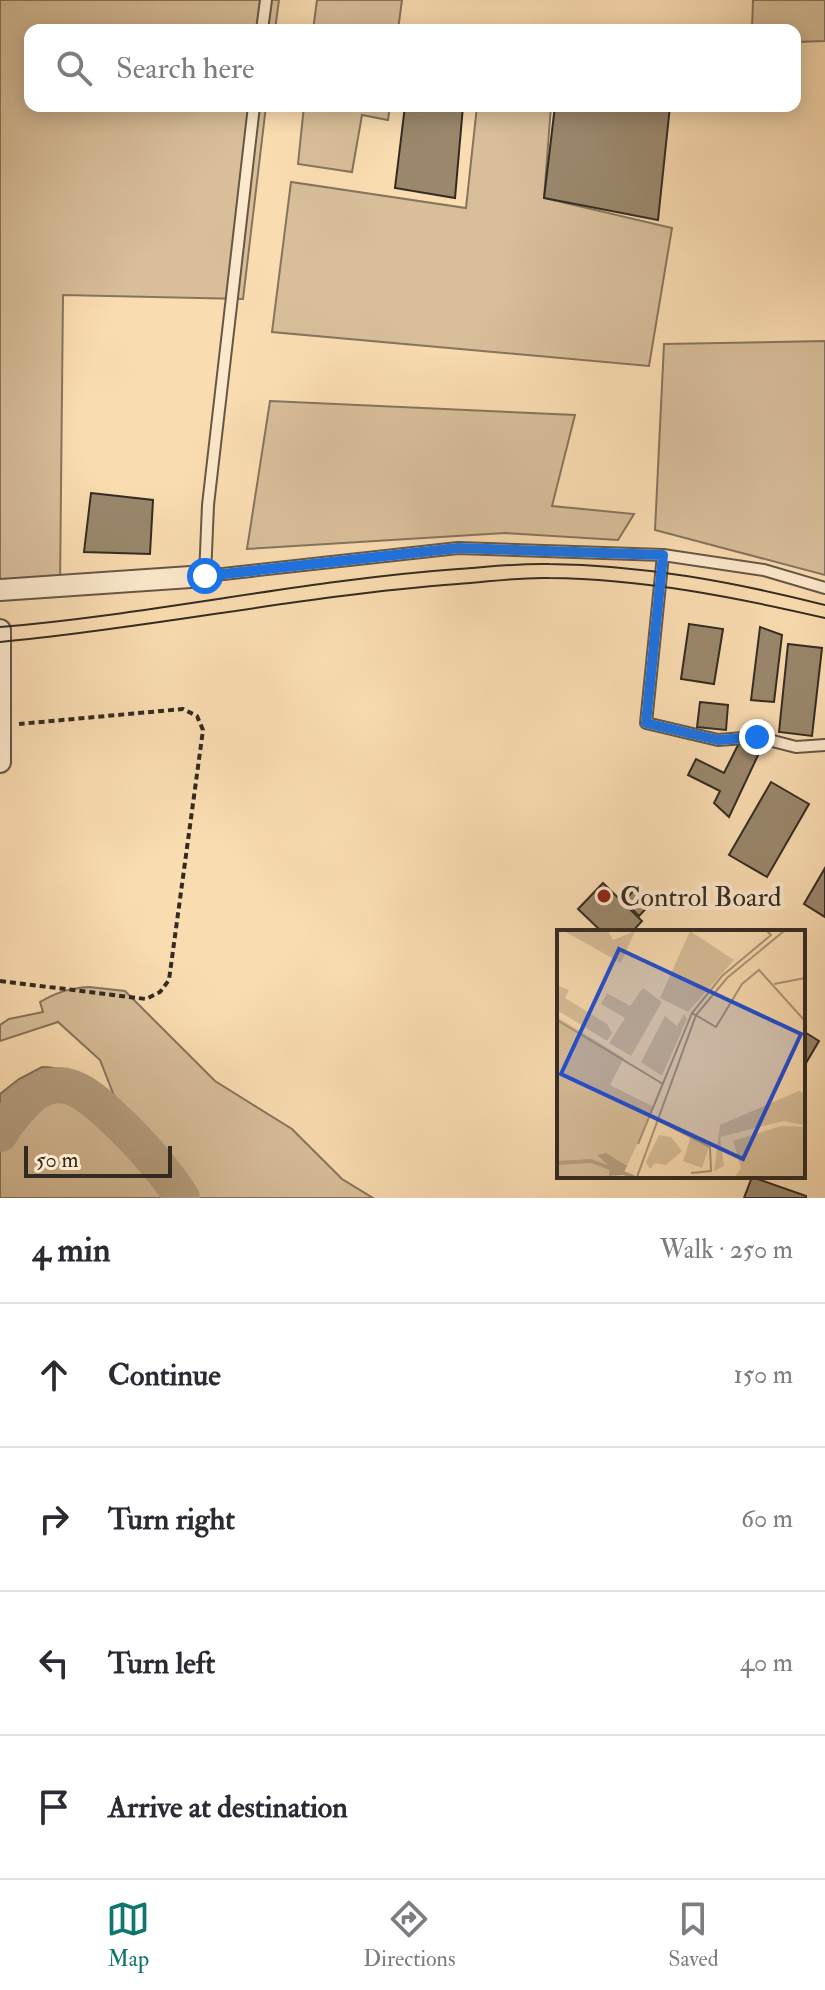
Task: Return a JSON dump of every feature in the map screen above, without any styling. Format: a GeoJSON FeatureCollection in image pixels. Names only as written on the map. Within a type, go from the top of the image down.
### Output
{"type":"FeatureCollection","features":[{"type":"Feature","properties":{"kind":"street"},"geometry":{"type":"LineString","coordinates":[[0,590],[205,576]]}},
{"type":"Feature","properties":{"kind":"street"},"geometry":{"type":"LineString","coordinates":[[0,630],[0,762]]}},
{"type":"Feature","properties":{"kind":"lane"},"geometry":{"type":"LineString","coordinates":[[263,24],[266,0]]}},
{"type":"Feature","properties":{"kind":"lane"},"geometry":{"type":"LineString","coordinates":[[253,112],[210,490],[205,576],[458,548],[663,555],[764,570],[825,588]]}},
{"type":"Feature","properties":{"kind":"lane"},"geometry":{"type":"LineString","coordinates":[[663,555],[646,723],[718,740],[757,737],[796,747],[825,745]]}},
{"type":"Feature","properties":{"kind":"path"},"geometry":{"type":"LineString","coordinates":[[0,981],[146,999],[160,992],[169,980],[203,730],[197,716],[183,709],[2,726]]}},
{"type":"Feature","properties":{"kind":"shaded area"},"geometry":{"type":"Polygon","coordinates":[[[0,0],[279,0],[276,24],[24,24],[24,112],[265,112],[243,299],[63,295],[60,586],[0,585],[0,0]]]}},
{"type":"Feature","properties":{"kind":"shaded area"},"geometry":{"type":"Polygon","coordinates":[[[317,0],[402,0],[399,24],[314,24],[317,0]]]}},
{"type":"Feature","properties":{"kind":"shaded area"},"geometry":{"type":"Polygon","coordinates":[[[753,0],[825,0],[825,41],[801,42],[801,24],[752,24],[753,0]]]}},
{"type":"Feature","properties":{"kind":"shaded area"},"geometry":{"type":"Polygon","coordinates":[[[303,112],[389,112],[388,120],[362,115],[352,172],[298,164],[303,112]]]}},
{"type":"Feature","properties":{"kind":"shaded area"},"geometry":{"type":"Polygon","coordinates":[[[476,112],[551,112],[544,198],[672,228],[649,366],[272,332],[291,182],[466,208],[476,112]]]}},
{"type":"Feature","properties":{"kind":"shaded area"},"geometry":{"type":"Polygon","coordinates":[[[825,341],[825,575],[655,530],[664,344],[825,341]]]}},
{"type":"Feature","properties":{"kind":"shaded area"},"geometry":{"type":"Polygon","coordinates":[[[270,401],[575,415],[552,506],[634,514],[618,540],[505,533],[247,549],[270,401]]]}},
{"type":"Feature","properties":{"kind":"shaded area"},"geometry":{"type":"Polygon","coordinates":[[[89,987],[125,991],[215,1081],[292,1129],[342,1179],[373,1198],[196,1198],[179,1169],[127,1129],[100,1060],[58,1022],[0,1041],[0,1025],[9,1019],[43,1012],[40,1002],[64,991],[89,987]]]}},
{"type":"Feature","properties":{"kind":"shaded area"},"geometry":{"type":"Polygon","coordinates":[[[42,1067],[75,1075],[112,1103],[112,1112],[106,1118],[96,1117],[64,1099],[54,1100],[34,1113],[0,1149],[0,1094],[42,1067]]]}},
{"type":"Feature","properties":{"kind":"shaded area"},"geometry":{"type":"Polygon","coordinates":[[[61,1098],[70,1100],[82,1112],[98,1119],[133,1155],[142,1171],[167,1198],[0,1198],[0,1149],[44,1102],[61,1098]]]}},
{"type":"Feature","properties":{"kind":"shaded area"},"geometry":{"type":"Polygon","coordinates":[[[127,1129],[179,1169],[196,1198],[167,1198],[142,1171],[133,1155],[127,1129]]]}},
{"type":"Feature","properties":{"kind":"building"},"geometry":{"type":"Polygon","coordinates":[[[404,112],[462,112],[455,198],[395,188],[404,112]]]}},
{"type":"Feature","properties":{"kind":"building"},"geometry":{"type":"Polygon","coordinates":[[[554,112],[669,112],[658,220],[544,198],[554,112]]]}},
{"type":"Feature","properties":{"kind":"building"},"geometry":{"type":"Polygon","coordinates":[[[91,493],[153,500],[150,554],[84,552],[91,493]]]}},
{"type":"Feature","properties":{"kind":"building"},"geometry":{"type":"Polygon","coordinates":[[[689,624],[723,629],[714,684],[681,679],[689,624]]]}},
{"type":"Feature","properties":{"kind":"building"},"geometry":{"type":"Polygon","coordinates":[[[760,627],[782,635],[774,702],[751,700],[760,627]]]}},
{"type":"Feature","properties":{"kind":"building"},"geometry":{"type":"Polygon","coordinates":[[[788,644],[822,648],[812,736],[779,732],[788,644]]]}},
{"type":"Feature","properties":{"kind":"building"},"geometry":{"type":"Polygon","coordinates":[[[700,702],[728,705],[726,730],[697,727],[700,702]]]}},
{"type":"Feature","properties":{"kind":"building"},"geometry":{"type":"Polygon","coordinates":[[[740,741],[760,751],[729,817],[714,803],[720,791],[688,775],[696,759],[724,773],[740,741]]]}},
{"type":"Feature","properties":{"kind":"building"},"geometry":{"type":"Polygon","coordinates":[[[771,782],[809,804],[767,877],[729,855],[771,782]]]}},
{"type":"Feature","properties":{"kind":"building"},"geometry":{"type":"Polygon","coordinates":[[[825,868],[825,917],[804,904],[825,868]]]}},
{"type":"Feature","properties":{"kind":"building","name":"Control Board"},"geometry":{"type":"Polygon","coordinates":[[[603,883],[642,921],[634,930],[600,930],[578,909],[603,883]]]}},
{"type":"Feature","properties":{"kind":"building"},"geometry":{"type":"Polygon","coordinates":[[[637,887],[653,901],[639,916],[624,901],[637,887]]]}},
{"type":"Feature","properties":{"kind":"building"},"geometry":{"type":"Polygon","coordinates":[[[805,1032],[819,1041],[805,1065],[805,1032]]]}},
{"type":"Feature","properties":{"kind":"building"},"geometry":{"type":"Polygon","coordinates":[[[752,1178],[806,1196],[806,1198],[744,1198],[752,1178]]]}},
{"type":"Feature","properties":{"kind":"waterway"},"geometry":{"type":"LineString","coordinates":[[0,1134],[7,1122],[36,1092],[63,1085],[76,1089],[100,1105],[131,1135],[182,1198]]}},
{"type":"Feature","properties":{"kind":"tram line"},"geometry":{"type":"LineString","coordinates":[[0,627],[401,574],[526,564],[654,571],[722,582],[825,605]]}},
{"type":"Feature","properties":{"kind":"tram line"},"geometry":{"type":"LineString","coordinates":[[0,642],[401,589],[538,578],[654,586],[722,596],[825,618]]}},
{"type":"Feature","properties":{"kind":"place","name":"Control Board"},"geometry":{"type":"Point","coordinates":[604,896]}},
{"type":"Feature","properties":{"kind":"route"},"geometry":{"type":"LineString","coordinates":[[205,576],[458,548],[663,555],[646,723],[718,740],[757,737]]}}]}
